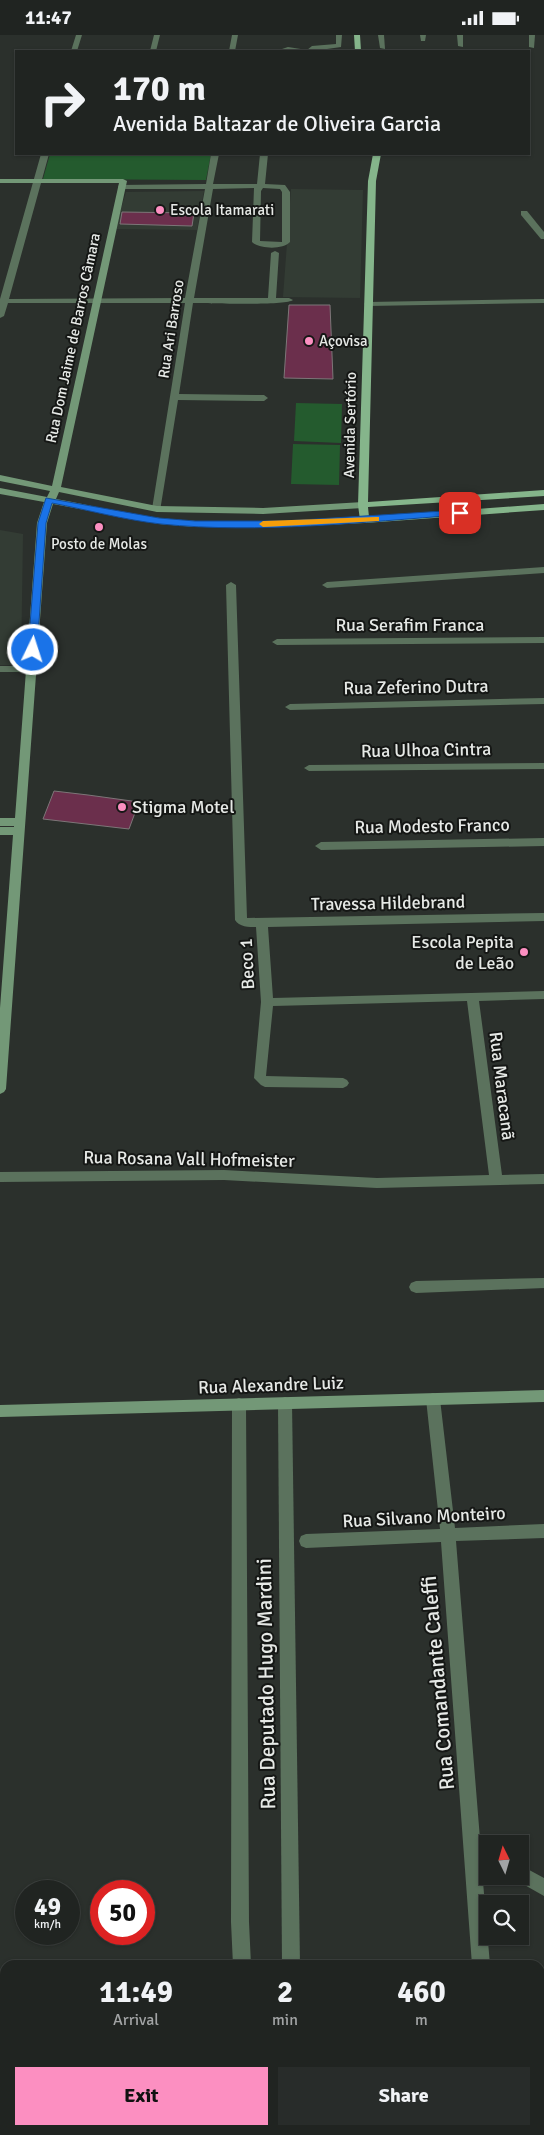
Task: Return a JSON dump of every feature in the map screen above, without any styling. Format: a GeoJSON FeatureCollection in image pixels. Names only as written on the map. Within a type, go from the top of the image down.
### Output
{"type":"FeatureCollection","features":[{"type":"Feature","properties":{"kind":"main road"},"geometry":{"type":"LineString","coordinates":[[357,35],[358,50]]}},
{"type":"Feature","properties":{"kind":"main road"},"geometry":{"type":"LineString","coordinates":[[364,35],[365,50]]}},
{"type":"Feature","properties":{"kind":"main road","name":"Avenida Sertório"},"geometry":{"type":"LineString","coordinates":[[369,155],[369,169],[372,181]]}},
{"type":"Feature","properties":{"kind":"main road","name":"Avenida Sertório"},"geometry":{"type":"LineString","coordinates":[[365,520],[363,505],[368,304],[372,181],[377,155]]}},
{"type":"Feature","properties":{"kind":"main road"},"geometry":{"type":"LineString","coordinates":[[0,181],[37,184],[122,184]]}},
{"type":"Feature","properties":{"kind":"main road"},"geometry":{"type":"LineString","coordinates":[[0,187],[37,184]]}},
{"type":"Feature","properties":{"kind":"main road","name":"Rua Dom Jaime de Barros Câmara"},"geometry":{"type":"LineString","coordinates":[[0,1089],[2,1036],[20,827],[42,523],[49,500],[56,489],[122,184]]}},
{"type":"Feature","properties":{"kind":"main road"},"geometry":{"type":"LineString","coordinates":[[0,478],[157,509],[263,511],[544,493]]}},
{"type":"Feature","properties":{"kind":"main road"},"geometry":{"type":"LineString","coordinates":[[0,491],[159,521],[195,524],[285,524],[544,507]]}},
{"type":"Feature","properties":{"kind":"main road"},"geometry":{"type":"LineString","coordinates":[[0,822],[20,827]]}},
{"type":"Feature","properties":{"kind":"main road"},"geometry":{"type":"LineString","coordinates":[[0,831],[20,827]]}},
{"type":"Feature","properties":{"kind":"main road","name":"Rua Alexandre Luiz"},"geometry":{"type":"LineString","coordinates":[[0,1411],[544,1396]]}},
{"type":"Feature","properties":{"kind":"street"},"geometry":{"type":"LineString","coordinates":[[74,50],[79,35]]}},
{"type":"Feature","properties":{"kind":"street"},"geometry":{"type":"LineString","coordinates":[[153,50],[157,35]]}},
{"type":"Feature","properties":{"kind":"street"},"geometry":{"type":"LineString","coordinates":[[232,50],[235,35]]}},
{"type":"Feature","properties":{"kind":"street"},"geometry":{"type":"LineString","coordinates":[[310,50],[312,47],[339,46],[340,35]]}},
{"type":"Feature","properties":{"kind":"street"},"geometry":{"type":"LineString","coordinates":[[381,35],[383,49]]}},
{"type":"Feature","properties":{"kind":"street"},"geometry":{"type":"LineString","coordinates":[[460,35],[461,46]]}},
{"type":"Feature","properties":{"kind":"street"},"geometry":{"type":"LineString","coordinates":[[532,35],[532,47]]}},
{"type":"Feature","properties":{"kind":"street"},"geometry":{"type":"LineString","coordinates":[[288,50],[300,50]]}},
{"type":"Feature","properties":{"kind":"street"},"geometry":{"type":"LineString","coordinates":[[0,316],[2,301],[45,155]]}},
{"type":"Feature","properties":{"kind":"street","name":"Rua Ari Barroso"},"geometry":{"type":"LineString","coordinates":[[157,509],[189,301],[215,155]]}},
{"type":"Feature","properties":{"kind":"street"},"geometry":{"type":"LineString","coordinates":[[261,183],[282,187],[286,190],[286,243],[284,244],[260,245],[256,242],[257,190],[261,183],[264,155]]}},
{"type":"Feature","properties":{"kind":"street"},"geometry":{"type":"LineString","coordinates":[[122,184],[261,183],[282,180]]}},
{"type":"Feature","properties":{"kind":"street"},"geometry":{"type":"LineString","coordinates":[[524,213],[544,237]]}},
{"type":"Feature","properties":{"kind":"street"},"geometry":{"type":"LineString","coordinates":[[272,301],[275,253]]}},
{"type":"Feature","properties":{"kind":"street"},"geometry":{"type":"LineString","coordinates":[[2,301],[289,301]]}},
{"type":"Feature","properties":{"kind":"street"},"geometry":{"type":"LineString","coordinates":[[368,304],[544,301]]}},
{"type":"Feature","properties":{"kind":"street"},"geometry":{"type":"LineString","coordinates":[[174,397],[264,398]]}},
{"type":"Feature","properties":{"kind":"street"},"geometry":{"type":"LineString","coordinates":[[327,585],[544,570]]}},
{"type":"Feature","properties":{"kind":"street","name":"Travessa Hildebrand"},"geometry":{"type":"LineString","coordinates":[[231,585],[240,917],[244,922],[544,917]]}},
{"type":"Feature","properties":{"kind":"street","name":"Rua Serafim Franca"},"geometry":{"type":"LineString","coordinates":[[277,642],[544,640]]}},
{"type":"Feature","properties":{"kind":"street"},"geometry":{"type":"LineString","coordinates":[[0,669],[31,669]]}},
{"type":"Feature","properties":{"kind":"street","name":"Rua Zeferino Dutra"},"geometry":{"type":"LineString","coordinates":[[290,707],[544,701]]}},
{"type":"Feature","properties":{"kind":"street","name":"Rua Ulhoa Cintra"},"geometry":{"type":"LineString","coordinates":[[308,769],[544,766]]}},
{"type":"Feature","properties":{"kind":"street","name":"Rua Modesto Franco"},"geometry":{"type":"LineString","coordinates":[[321,846],[544,842]]}},
{"type":"Feature","properties":{"kind":"street","name":"Beco 1"},"geometry":{"type":"LineString","coordinates":[[262,923],[267,1002],[259,1075],[262,1080],[343,1083]]}},
{"type":"Feature","properties":{"kind":"street"},"geometry":{"type":"LineString","coordinates":[[267,1002],[544,995]]}},
{"type":"Feature","properties":{"kind":"street","name":"Rua Maracanã"},"geometry":{"type":"LineString","coordinates":[[472,997],[496,1180]]}},
{"type":"Feature","properties":{"kind":"street","name":"Rua Rosana Vall Hofmeister"},"geometry":{"type":"LineString","coordinates":[[0,1177],[224,1175],[377,1183],[544,1179]]}},
{"type":"Feature","properties":{"kind":"street"},"geometry":{"type":"LineString","coordinates":[[416,1287],[544,1283]]}},
{"type":"Feature","properties":{"kind":"street","name":"Rua Comandante Caleffi"},"geometry":{"type":"LineString","coordinates":[[433,1399],[448,1535],[481,1960]]}},
{"type":"Feature","properties":{"kind":"street","name":"Rua Deputado Hugo Mardini"},"geometry":{"type":"LineString","coordinates":[[285,1403],[291,1960]]}},
{"type":"Feature","properties":{"kind":"street","name":"Rua Deputado Hugo Mardini"},"geometry":{"type":"LineString","coordinates":[[239,1404],[240,1912],[242,1960]]}},
{"type":"Feature","properties":{"kind":"street","name":"Rua Silvano Monteiro"},"geometry":{"type":"LineString","coordinates":[[306,1541],[544,1531]]}},
{"type":"Feature","properties":{"kind":"street"},"geometry":{"type":"LineString","coordinates":[[473,1844],[479,1848]]}},
{"type":"Feature","properties":{"kind":"street"},"geometry":{"type":"LineString","coordinates":[[529,1879],[544,1888]]}},
{"type":"Feature","properties":{"kind":"shaded area"},"geometry":{"type":"Polygon","coordinates":[[[291,189],[363,190],[360,298],[283,297],[291,189]]]}},
{"type":"Feature","properties":{"kind":"shaded area","name":"Escola Itamarati"},"geometry":{"type":"Polygon","coordinates":[[[204,191],[197,230],[115,229],[126,192],[204,191]]]}},
{"type":"Feature","properties":{"kind":"shaded area"},"geometry":{"type":"Polygon","coordinates":[[[0,530],[23,534],[21,665],[0,665],[0,530]]]}},
{"type":"Feature","properties":{"kind":"green space"},"geometry":{"type":"Polygon","coordinates":[[[50,155],[211,155],[206,180],[43,179],[50,155]]]}},
{"type":"Feature","properties":{"kind":"green space"},"geometry":{"type":"Polygon","coordinates":[[[296,403],[342,404],[341,443],[294,441],[296,403]]]}},
{"type":"Feature","properties":{"kind":"green space"},"geometry":{"type":"Polygon","coordinates":[[[293,444],[340,445],[339,485],[291,484],[293,444]]]}},
{"type":"Feature","properties":{"kind":"building"},"geometry":{"type":"Polygon","coordinates":[[[122,212],[194,213],[192,226],[120,224],[122,212]]]}},
{"type":"Feature","properties":{"kind":"building","name":"Açovisa"},"geometry":{"type":"Polygon","coordinates":[[[289,305],[330,305],[333,379],[284,378],[289,305]]]}},
{"type":"Feature","properties":{"kind":"building","name":"Stigma Motel"},"geometry":{"type":"Polygon","coordinates":[[[54,791],[139,802],[129,829],[43,819],[54,791]]]}},
{"type":"Feature","properties":{"kind":"slow traffic"},"geometry":{"type":"LineString","coordinates":[[263,524],[376,519]]}},
{"type":"Feature","properties":{"kind":"place","name":"Escola Itamarati"},"geometry":{"type":"Point","coordinates":[160,210]}},
{"type":"Feature","properties":{"kind":"place","name":"Açovisa"},"geometry":{"type":"Point","coordinates":[309,341]}},
{"type":"Feature","properties":{"kind":"place","name":"Posto de Molas"},"geometry":{"type":"Point","coordinates":[99,527]}},
{"type":"Feature","properties":{"kind":"place","name":"Stigma Motel"},"geometry":{"type":"Point","coordinates":[122,807]}},
{"type":"Feature","properties":{"kind":"place","name":"Escola Pepita de Leão"},"geometry":{"type":"Point","coordinates":[524,952]}},
{"type":"Feature","properties":{"kind":"route"},"geometry":{"type":"LineString","coordinates":[[33,650],[42,523],[49,500],[159,521],[195,524],[285,524],[460,513]]}}]}
